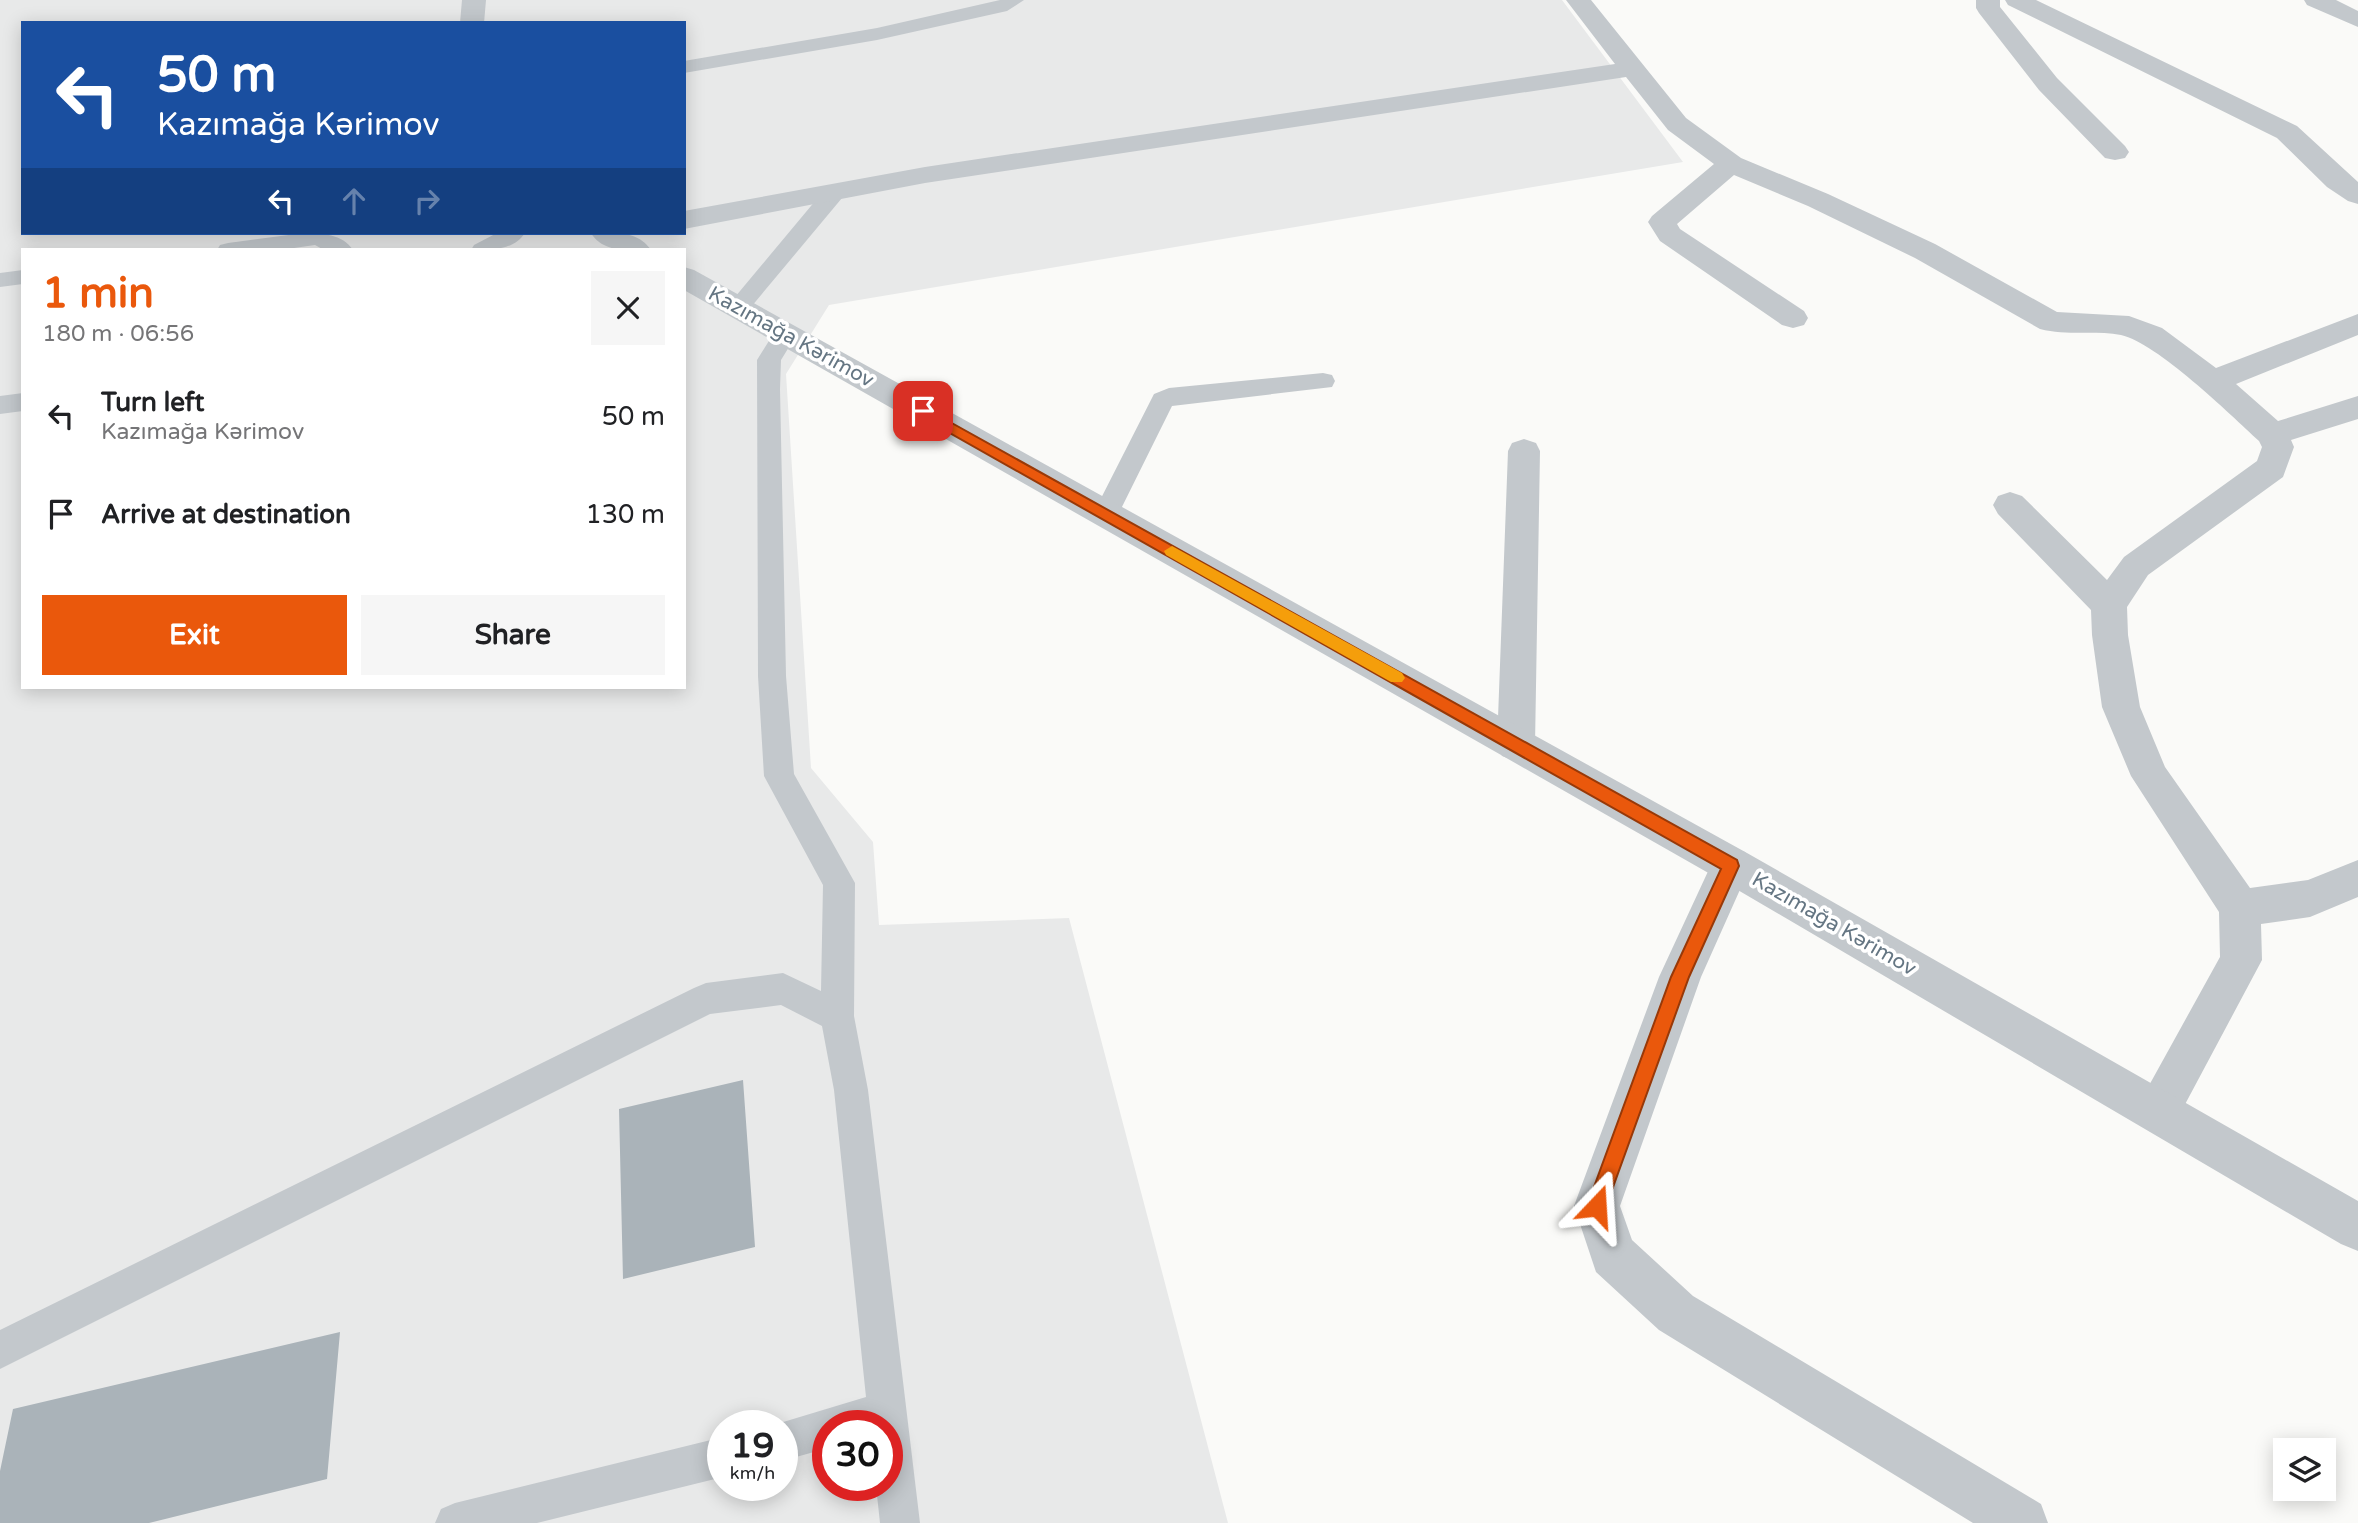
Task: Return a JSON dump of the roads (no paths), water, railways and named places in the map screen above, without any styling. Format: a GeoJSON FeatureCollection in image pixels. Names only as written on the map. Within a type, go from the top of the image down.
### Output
{"type":"FeatureCollection","features":[{"type":"Feature","properties":{"kind":"street"},"geometry":{"type":"LineString","coordinates":[[472,21],[474,0]]}},
{"type":"Feature","properties":{"kind":"street"},"geometry":{"type":"LineString","coordinates":[[1578,0],[1677,124],[1731,164],[1818,200],[1925,251],[2051,322],[2106,323],[2129,326],[2151,335],[2213,381],[2272,434],[2277,447],[2271,468],[2136,566],[2109,605],[2110,635],[2122,706],[2150,776],[2240,908],[2241,960],[2158,1109]]}},
{"type":"Feature","properties":{"kind":"street"},"geometry":{"type":"LineString","coordinates":[[1988,0],[1987,8],[2049,84],[2115,152]]}},
{"type":"Feature","properties":{"kind":"street"},"geometry":{"type":"LineString","coordinates":[[2017,0],[2287,132],[2337,181],[2358,195]]}},
{"type":"Feature","properties":{"kind":"street"},"geometry":{"type":"LineString","coordinates":[[2316,0],[2358,20]]}},
{"type":"Feature","properties":{"kind":"street"},"geometry":{"type":"LineString","coordinates":[[686,219],[925,175],[1631,69]]}},
{"type":"Feature","properties":{"kind":"street"},"geometry":{"type":"LineString","coordinates":[[1731,164],[1662,222],[1670,235],[1793,318]]}},
{"type":"Feature","properties":{"kind":"street"},"geometry":{"type":"LineString","coordinates":[[610,235],[633,248]]}},
{"type":"Feature","properties":{"kind":"street","name":"Kazımağa Kərimov"},"geometry":{"type":"LineString","coordinates":[[686,278],[1731,866],[2158,1109],[2358,1227]]}},
{"type":"Feature","properties":{"kind":"street"},"geometry":{"type":"LineString","coordinates":[[2213,381],[2358,324]]}},
{"type":"Feature","properties":{"kind":"street"},"geometry":{"type":"LineString","coordinates":[[2272,434],[2358,407]]}},
{"type":"Feature","properties":{"kind":"street"},"geometry":{"type":"LineString","coordinates":[[1516,745],[1524,451]]}},
{"type":"Feature","properties":{"kind":"street"},"geometry":{"type":"LineString","coordinates":[[2010,505],[2109,605]]}},
{"type":"Feature","properties":{"kind":"street"},"geometry":{"type":"LineString","coordinates":[[1731,866],[1680,977],[1597,1206],[1613,1255],[1676,1313],[2022,1523]]}},
{"type":"Feature","properties":{"kind":"street"},"geometry":{"type":"LineString","coordinates":[[2240,908],[2310,898],[2358,878]]}},
{"type":"Feature","properties":{"kind":"lane"},"geometry":{"type":"LineString","coordinates":[[686,67],[877,34],[1000,7],[1015,0]]}},
{"type":"Feature","properties":{"kind":"lane"},"geometry":{"type":"LineString","coordinates":[[738,308],[834,193]]}},
{"type":"Feature","properties":{"kind":"lane"},"geometry":{"type":"LineString","coordinates":[[486,248],[510,235]]}},
{"type":"Feature","properties":{"kind":"lane"},"geometry":{"type":"LineString","coordinates":[[243,248],[318,238],[338,248]]}},
{"type":"Feature","properties":{"kind":"lane"},"geometry":{"type":"LineString","coordinates":[[0,281],[21,277]]}},
{"type":"Feature","properties":{"kind":"lane"},"geometry":{"type":"LineString","coordinates":[[785,334],[769,360],[768,389],[772,676],[779,776],[839,883],[837,1016],[852,1090],[888,1410]]}},
{"type":"Feature","properties":{"kind":"lane"},"geometry":{"type":"LineString","coordinates":[[1106,514],[1163,400],[1169,397],[1323,381]]}},
{"type":"Feature","properties":{"kind":"lane"},"geometry":{"type":"LineString","coordinates":[[0,405],[21,402]]}},
{"type":"Feature","properties":{"kind":"lane"},"geometry":{"type":"LineString","coordinates":[[0,1350],[706,999],[783,989],[837,1016]]}},
{"type":"Feature","properties":{"kind":"lane"},"geometry":{"type":"LineString","coordinates":[[455,1523],[707,1461]]}},
{"type":"Feature","properties":{"kind":"lane"},"geometry":{"type":"LineString","coordinates":[[898,1501],[900,1523]]}}]}
